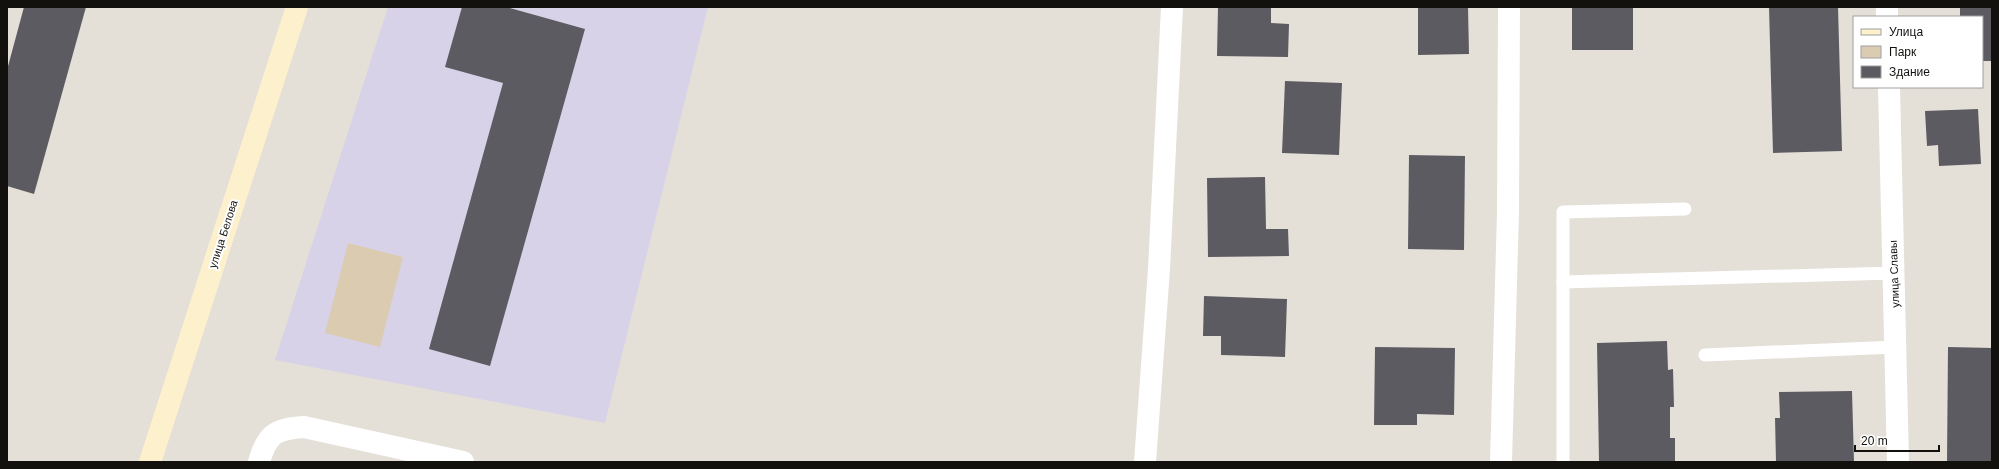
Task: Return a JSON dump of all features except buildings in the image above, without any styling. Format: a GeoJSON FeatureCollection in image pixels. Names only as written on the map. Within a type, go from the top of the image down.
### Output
{"type":"FeatureCollection","features":[{"type":"Feature","properties":{"kind":"main road","name":"улица Белова"},"geometry":{"type":"LineString","coordinates":[[150,462],[296,7]]}},
{"type":"Feature","properties":{"kind":"street"},"geometry":{"type":"LineString","coordinates":[[1145,462],[1159,269],[1172,7]]}},
{"type":"Feature","properties":{"kind":"street"},"geometry":{"type":"LineString","coordinates":[[1501,462],[1508,212],[1509,7]]}},
{"type":"Feature","properties":{"kind":"street","name":"улица Славы"},"geometry":{"type":"LineString","coordinates":[[1889,88],[1898,462]]}},
{"type":"Feature","properties":{"kind":"street"},"geometry":{"type":"LineString","coordinates":[[259,462],[268,439],[276,432],[289,428],[304,427],[463,462]]}},
{"type":"Feature","properties":{"kind":"lane"},"geometry":{"type":"LineString","coordinates":[[1563,462],[1563,212],[1685,209]]}},
{"type":"Feature","properties":{"kind":"lane"},"geometry":{"type":"LineString","coordinates":[[1563,282],[1894,273]]}},
{"type":"Feature","properties":{"kind":"lane"},"geometry":{"type":"LineString","coordinates":[[1705,355],[1896,347]]}},
{"type":"Feature","properties":{"kind":"shaded area"},"geometry":{"type":"Polygon","coordinates":[[[388,7],[708,7],[605,423],[275,360],[388,7]]]}},
{"type":"Feature","properties":{"kind":"green space"},"geometry":{"type":"Polygon","coordinates":[[[348,243],[403,257],[380,347],[325,333],[348,243]]]}}]}
